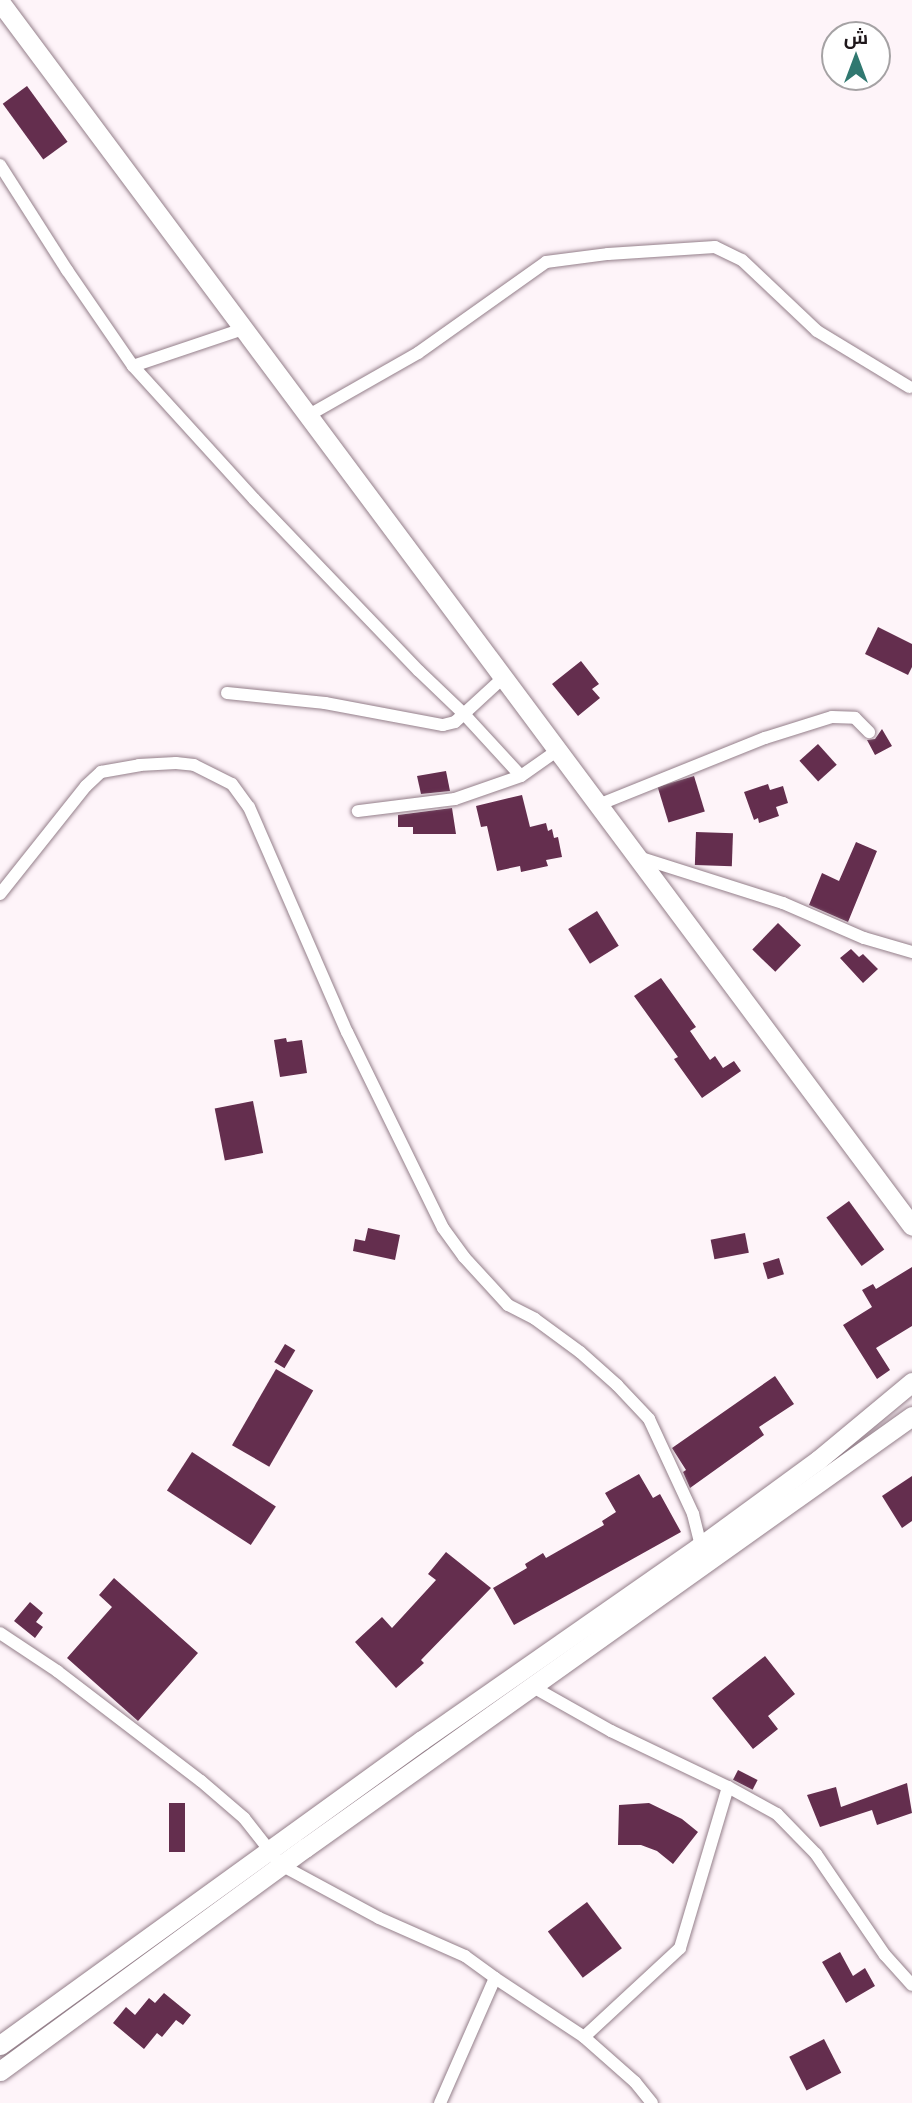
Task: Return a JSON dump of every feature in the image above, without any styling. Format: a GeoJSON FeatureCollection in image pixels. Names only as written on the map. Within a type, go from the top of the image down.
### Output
{"type":"FeatureCollection","features":[{"type":"Feature","properties":{"kind":"main road"},"geometry":{"type":"LineString","coordinates":[[0,2],[912,1226]]}},
{"type":"Feature","properties":{"kind":"main road"},"geometry":{"type":"LineString","coordinates":[[0,2045],[281,1865],[533,1686],[705,1554],[912,1382]]}},
{"type":"Feature","properties":{"kind":"main road"},"geometry":{"type":"LineString","coordinates":[[0,2071],[166,1937],[269,1849],[705,1554],[830,1478],[912,1416]]}},
{"type":"Feature","properties":{"kind":"main road"},"geometry":{"type":"LineString","coordinates":[[818,1460],[830,1478]]}},
{"type":"Feature","properties":{"kind":"street"},"geometry":{"type":"LineString","coordinates":[[0,165],[133,366],[330,578],[464,713],[521,776]]}},
{"type":"Feature","properties":{"kind":"street"},"geometry":{"type":"LineString","coordinates":[[309,415],[418,353],[546,262],[608,254],[715,247],[742,260],[817,331],[909,387]]}},
{"type":"Feature","properties":{"kind":"street"},"geometry":{"type":"LineString","coordinates":[[133,366],[243,329]]}},
{"type":"Feature","properties":{"kind":"street"},"geometry":{"type":"LineString","coordinates":[[226,693],[325,703],[437,726],[455,722],[504,677]]}},
{"type":"Feature","properties":{"kind":"street"},"geometry":{"type":"LineString","coordinates":[[598,805],[765,738],[832,717],[855,718],[869,732]]}},
{"type":"Feature","properties":{"kind":"street"},"geometry":{"type":"LineString","coordinates":[[358,811],[455,799],[521,776],[558,750]]}},
{"type":"Feature","properties":{"kind":"street"},"geometry":{"type":"LineString","coordinates":[[0,894],[86,786],[101,772],[139,765],[176,763],[194,765],[232,784],[249,807],[347,1032],[443,1228],[464,1258],[508,1305],[535,1319],[580,1352],[617,1385],[649,1419],[693,1514],[705,1554]]}},
{"type":"Feature","properties":{"kind":"street"},"geometry":{"type":"LineString","coordinates":[[636,856],[783,903],[864,938],[912,952]]}},
{"type":"Feature","properties":{"kind":"street"},"geometry":{"type":"LineString","coordinates":[[0,1633],[57,1671],[201,1781],[244,1818],[281,1865],[379,1918],[465,1956],[584,2037],[635,2082],[652,2103]]}},
{"type":"Feature","properties":{"kind":"street"},"geometry":{"type":"LineString","coordinates":[[533,1686],[611,1731],[728,1787],[777,1814],[793,1828],[832,1875],[885,1955],[912,1985]]}},
{"type":"Feature","properties":{"kind":"street"},"geometry":{"type":"LineString","coordinates":[[584,2037],[680,1948],[728,1787]]}},
{"type":"Feature","properties":{"kind":"street"},"geometry":{"type":"LineString","coordinates":[[440,2103],[495,1978]]}},
{"type":"Feature","properties":{"kind":"building"},"geometry":{"type":"Polygon","coordinates":[[[27,86],[68,142],[43,159],[3,104],[27,86]]]}},
{"type":"Feature","properties":{"kind":"building"},"geometry":{"type":"Polygon","coordinates":[[[878,627],[912,644],[912,667],[908,675],[865,654],[878,627]]]}},
{"type":"Feature","properties":{"kind":"building"},"geometry":{"type":"Polygon","coordinates":[[[581,661],[599,684],[592,689],[600,698],[578,716],[552,684],[581,661]]]}},
{"type":"Feature","properties":{"kind":"building"},"geometry":{"type":"Polygon","coordinates":[[[882,729],[892,746],[875,755],[867,740],[875,739],[882,729]]]}},
{"type":"Feature","properties":{"kind":"building"},"geometry":{"type":"Polygon","coordinates":[[[818,744],[837,765],[818,782],[799,761],[818,744]]]}},
{"type":"Feature","properties":{"kind":"building"},"geometry":{"type":"Polygon","coordinates":[[[446,771],[450,791],[421,794],[417,776],[446,771]]]}},
{"type":"Feature","properties":{"kind":"building"},"geometry":{"type":"Polygon","coordinates":[[[694,776],[705,811],[668,822],[658,787],[694,776]]]}},
{"type":"Feature","properties":{"kind":"building"},"geometry":{"type":"Polygon","coordinates":[[[768,784],[770,790],[783,786],[788,803],[776,807],[779,816],[759,823],[758,818],[754,820],[744,792],[768,784]]]}},
{"type":"Feature","properties":{"kind":"building"},"geometry":{"type":"Polygon","coordinates":[[[522,795],[530,827],[546,823],[548,831],[552,829],[554,838],[558,837],[562,857],[546,860],[548,866],[521,872],[520,866],[497,871],[487,826],[481,827],[476,806],[522,795]]]}},
{"type":"Feature","properties":{"kind":"building"},"geometry":{"type":"Polygon","coordinates":[[[452,808],[456,834],[413,834],[413,827],[398,827],[398,815],[452,808]]]}},
{"type":"Feature","properties":{"kind":"building"},"geometry":{"type":"Polygon","coordinates":[[[696,832],[733,833],[732,866],[695,865],[696,832]]]}},
{"type":"Feature","properties":{"kind":"building"},"geometry":{"type":"Polygon","coordinates":[[[856,842],[877,851],[848,922],[809,905],[822,873],[839,881],[856,842]]]}},
{"type":"Feature","properties":{"kind":"building"},"geometry":{"type":"Polygon","coordinates":[[[597,911],[619,946],[590,964],[568,929],[597,911]]]}},
{"type":"Feature","properties":{"kind":"building"},"geometry":{"type":"Polygon","coordinates":[[[778,923],[801,945],[775,972],[752,950],[778,923]]]}},
{"type":"Feature","properties":{"kind":"building"},"geometry":{"type":"Polygon","coordinates":[[[851,949],[859,957],[863,954],[878,969],[863,983],[840,958],[851,949]]]}},
{"type":"Feature","properties":{"kind":"building"},"geometry":{"type":"Polygon","coordinates":[[[661,978],[696,1027],[690,1031],[710,1060],[715,1056],[723,1068],[734,1061],[741,1071],[702,1098],[674,1059],[678,1057],[634,996],[661,978]]]}},
{"type":"Feature","properties":{"kind":"building"},"geometry":{"type":"Polygon","coordinates":[[[286,1038],[287,1042],[302,1040],[307,1073],[280,1077],[274,1040],[286,1038]]]}},
{"type":"Feature","properties":{"kind":"building"},"geometry":{"type":"Polygon","coordinates":[[[253,1101],[263,1153],[225,1160],[215,1108],[253,1101]]]}},
{"type":"Feature","properties":{"kind":"building"},"geometry":{"type":"Polygon","coordinates":[[[849,1201],[884,1250],[862,1266],[826,1217],[849,1201]]]}},
{"type":"Feature","properties":{"kind":"building"},"geometry":{"type":"Polygon","coordinates":[[[368,1228],[400,1235],[395,1260],[353,1251],[355,1239],[365,1241],[368,1228]]]}},
{"type":"Feature","properties":{"kind":"building"},"geometry":{"type":"Polygon","coordinates":[[[745,1233],[749,1253],[714,1259],[711,1240],[745,1233]]]}},
{"type":"Feature","properties":{"kind":"building"},"geometry":{"type":"Polygon","coordinates":[[[779,1258],[784,1274],[768,1279],[763,1263],[779,1258]]]}},
{"type":"Feature","properties":{"kind":"building"},"geometry":{"type":"Polygon","coordinates":[[[912,1267],[912,1326],[876,1348],[890,1370],[877,1379],[843,1325],[872,1307],[862,1290],[873,1284],[876,1289],[912,1267]]]}},
{"type":"Feature","properties":{"kind":"building"},"geometry":{"type":"Polygon","coordinates":[[[285,1344],[295,1350],[284,1368],[274,1362],[285,1344]]]}},
{"type":"Feature","properties":{"kind":"building"},"geometry":{"type":"Polygon","coordinates":[[[276,1369],[313,1390],[269,1467],[232,1445],[276,1369]]]}},
{"type":"Feature","properties":{"kind":"building"},"geometry":{"type":"Polygon","coordinates":[[[775,1376],[794,1404],[759,1427],[764,1435],[690,1488],[683,1472],[686,1470],[672,1448],[775,1376]]]}},
{"type":"Feature","properties":{"kind":"building"},"geometry":{"type":"Polygon","coordinates":[[[192,1452],[276,1506],[251,1545],[167,1491],[192,1452]]]}},
{"type":"Feature","properties":{"kind":"building"},"geometry":{"type":"Polygon","coordinates":[[[639,1474],[653,1498],[660,1494],[681,1532],[514,1625],[493,1588],[527,1568],[525,1564],[543,1553],[546,1558],[604,1525],[602,1521],[616,1512],[605,1493],[639,1474]]]}},
{"type":"Feature","properties":{"kind":"building"},"geometry":{"type":"Polygon","coordinates":[[[912,1476],[912,1521],[902,1528],[882,1496],[912,1476]]]}},
{"type":"Feature","properties":{"kind":"building"},"geometry":{"type":"Polygon","coordinates":[[[446,1552],[491,1588],[421,1660],[424,1663],[396,1688],[355,1642],[382,1617],[392,1628],[436,1580],[428,1574],[446,1552]]]}},
{"type":"Feature","properties":{"kind":"building"},"geometry":{"type":"Polygon","coordinates":[[[114,1578],[198,1653],[138,1721],[67,1658],[112,1607],[99,1595],[114,1578]]]}},
{"type":"Feature","properties":{"kind":"building"},"geometry":{"type":"Polygon","coordinates":[[[30,1602],[43,1613],[36,1622],[43,1627],[35,1638],[14,1621],[30,1602]]]}},
{"type":"Feature","properties":{"kind":"building"},"geometry":{"type":"Polygon","coordinates":[[[765,1656],[795,1694],[768,1716],[778,1729],[753,1749],[712,1698],[765,1656]]]}},
{"type":"Feature","properties":{"kind":"building"},"geometry":{"type":"Polygon","coordinates":[[[738,1770],[758,1780],[753,1790],[733,1780],[738,1770]]]}},
{"type":"Feature","properties":{"kind":"building"},"geometry":{"type":"Polygon","coordinates":[[[907,1783],[912,1813],[877,1825],[872,1810],[820,1827],[807,1795],[836,1787],[841,1807],[907,1783]]]}},
{"type":"Feature","properties":{"kind":"building"},"geometry":{"type":"Polygon","coordinates":[[[169,1803],[185,1803],[185,1852],[169,1852],[169,1803]]]}},
{"type":"Feature","properties":{"kind":"building"},"geometry":{"type":"Polygon","coordinates":[[[649,1803],[682,1819],[698,1832],[673,1864],[657,1851],[641,1845],[618,1845],[619,1805],[649,1803]]]}},
{"type":"Feature","properties":{"kind":"building"},"geometry":{"type":"Polygon","coordinates":[[[587,1902],[622,1948],[583,1978],[548,1931],[587,1902]]]}},
{"type":"Feature","properties":{"kind":"building"},"geometry":{"type":"Polygon","coordinates":[[[840,1952],[853,1976],[865,1968],[875,1986],[846,2003],[822,1962],[840,1952]]]}},
{"type":"Feature","properties":{"kind":"building"},"geometry":{"type":"Polygon","coordinates":[[[164,1993],[191,2015],[183,2025],[176,2020],[162,2037],[157,2033],[144,2049],[113,2023],[126,2007],[135,2015],[149,1998],[155,2003],[164,1993]]]}},
{"type":"Feature","properties":{"kind":"building"},"geometry":{"type":"Polygon","coordinates":[[[824,2039],[841,2073],[807,2091],[789,2057],[824,2039]]]}}]}
